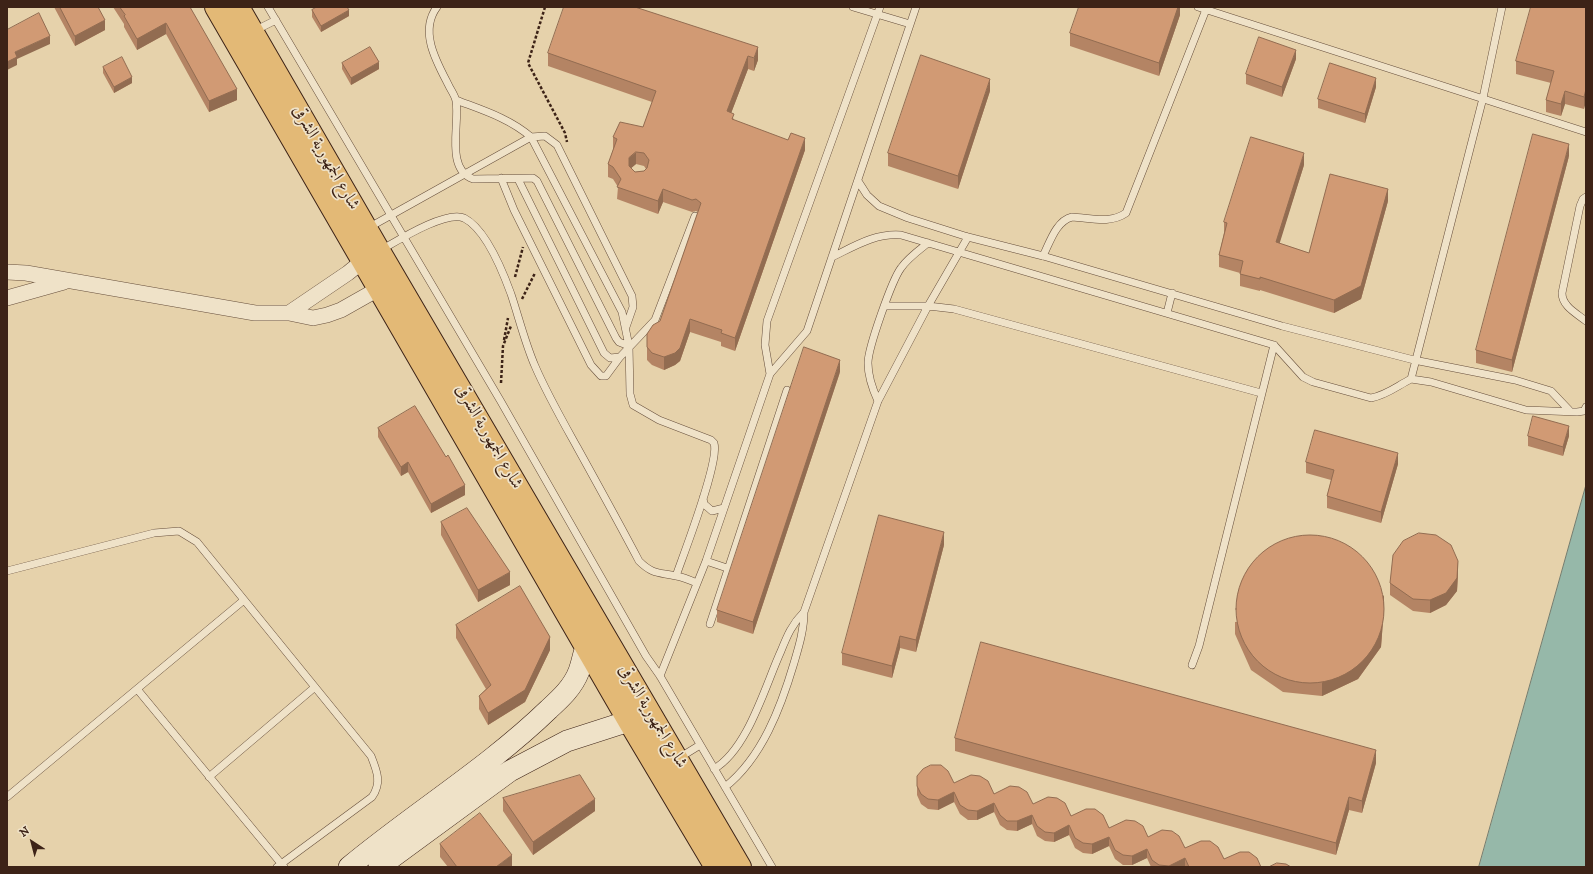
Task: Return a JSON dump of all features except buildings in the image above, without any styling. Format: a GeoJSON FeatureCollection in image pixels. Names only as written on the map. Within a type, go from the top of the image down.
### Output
{"type":"FeatureCollection","features":[{"type":"Feature","properties":{"kind":"main road","name":"شارع الجمهورية الشرقى"},"geometry":{"type":"LineString","coordinates":[[216,7],[371,256],[594,639],[673,753],[740,867]]}},
{"type":"Feature","properties":{"kind":"main road","name":"شارع الجمهورية الشرقى"},"geometry":{"type":"LineString","coordinates":[[238,7],[366,229],[371,256]]}},
{"type":"Feature","properties":{"kind":"main road","name":"شارع الجمهورية الشرقى"},"geometry":{"type":"LineString","coordinates":[[594,639],[629,721],[716,867]]}},
{"type":"Feature","properties":{"kind":"main road"},"geometry":{"type":"LineString","coordinates":[[378,859],[534,724],[564,695],[571,686],[594,639]]}},
{"type":"Feature","properties":{"kind":"main road"},"geometry":{"type":"LineString","coordinates":[[349,867],[378,859],[510,772],[567,741],[629,721]]}},
{"type":"Feature","properties":{"kind":"main road"},"geometry":{"type":"LineString","coordinates":[[651,758],[673,753]]}},
{"type":"Feature","properties":{"kind":"street"},"geometry":{"type":"LineString","coordinates":[[289,313],[371,256]]}},
{"type":"Feature","properties":{"kind":"street"},"geometry":{"type":"LineString","coordinates":[[7,272],[26,273],[254,313],[289,313],[313,318],[341,310],[387,283]]}},
{"type":"Feature","properties":{"kind":"street"},"geometry":{"type":"LineString","coordinates":[[7,298],[68,280]]}},
{"type":"Feature","properties":{"kind":"lane"},"geometry":{"type":"LineString","coordinates":[[268,7],[500,400],[646,656],[660,676],[772,867]]}},
{"type":"Feature","properties":{"kind":"lane"},"geometry":{"type":"LineString","coordinates":[[437,7],[432,13],[429,28],[430,46],[456,100],[456,160],[463,174],[472,179],[533,178],[537,181],[616,338],[619,342],[629,346]]}},
{"type":"Feature","properties":{"kind":"lane"},"geometry":{"type":"LineString","coordinates":[[853,7],[910,24]]}},
{"type":"Feature","properties":{"kind":"lane"},"geometry":{"type":"LineString","coordinates":[[770,374],[765,345],[767,321],[880,7]]}},
{"type":"Feature","properties":{"kind":"lane"},"geometry":{"type":"LineString","coordinates":[[660,676],[706,561],[770,374],[807,331],[916,7]]}},
{"type":"Feature","properties":{"kind":"lane"},"geometry":{"type":"LineString","coordinates":[[1198,7],[1206,8],[1586,132]]}},
{"type":"Feature","properties":{"kind":"lane"},"geometry":{"type":"LineString","coordinates":[[1411,379],[1414,360],[1483,98],[1502,7]]}},
{"type":"Feature","properties":{"kind":"lane"},"geometry":{"type":"LineString","coordinates":[[1043,256],[1061,222],[1067,218],[1072,217],[1108,220],[1118,219],[1126,213],[1206,8]]}},
{"type":"Feature","properties":{"kind":"lane"},"geometry":{"type":"LineString","coordinates":[[252,32],[276,20]]}},
{"type":"Feature","properties":{"kind":"lane"},"geometry":{"type":"LineString","coordinates":[[456,100],[501,117],[531,137],[622,312],[629,346],[630,394],[633,405],[638,410],[659,420],[711,440],[714,443],[715,456],[703,498],[676,576]]}},
{"type":"Feature","properties":{"kind":"lane"},"geometry":{"type":"LineString","coordinates":[[366,229],[531,137],[545,136],[560,149],[632,296],[633,307],[626,328]]}},
{"type":"Feature","properties":{"kind":"lane"},"geometry":{"type":"LineString","coordinates":[[501,178],[514,210],[591,365],[601,376],[606,376],[629,346],[655,320],[695,216]]}},
{"type":"Feature","properties":{"kind":"lane"},"geometry":{"type":"LineString","coordinates":[[518,179],[604,354],[610,358],[620,357]]}},
{"type":"Feature","properties":{"kind":"lane"},"geometry":{"type":"LineString","coordinates":[[858,181],[867,195],[879,206],[908,218],[968,237],[1043,256],[1282,326],[1414,360],[1515,380],[1551,391],[1569,410]]}},
{"type":"Feature","properties":{"kind":"lane"},"geometry":{"type":"LineString","coordinates":[[1586,197],[1583,199],[1580,206],[1562,299],[1565,304],[1586,321]]}},
{"type":"Feature","properties":{"kind":"lane"},"geometry":{"type":"LineString","coordinates":[[371,256],[404,236],[441,220],[449,218],[462,218],[470,222],[482,236],[500,265],[524,336],[548,393],[639,561],[648,570],[655,573],[676,576],[698,582]]}},
{"type":"Feature","properties":{"kind":"lane"},"geometry":{"type":"LineString","coordinates":[[832,257],[876,236],[888,234],[901,235],[1274,345],[1303,377],[1312,382],[1371,398],[1390,392],[1411,379],[1431,382],[1526,410],[1545,412],[1569,410],[1581,411],[1586,407]]}},
{"type":"Feature","properties":{"kind":"lane"},"geometry":{"type":"LineString","coordinates":[[725,787],[749,762],[774,719],[788,683],[803,634],[804,612],[878,401],[928,306],[968,237]]}},
{"type":"Feature","properties":{"kind":"lane"},"geometry":{"type":"LineString","coordinates":[[878,401],[870,382],[868,362],[870,348],[894,279],[900,269],[928,243]]}},
{"type":"Feature","properties":{"kind":"lane"},"geometry":{"type":"LineString","coordinates":[[1167,313],[1172,293]]}},
{"type":"Feature","properties":{"kind":"lane"},"geometry":{"type":"LineString","coordinates":[[885,306],[928,306],[954,309],[1261,393]]}},
{"type":"Feature","properties":{"kind":"lane"},"geometry":{"type":"LineString","coordinates":[[1192,665],[1199,646],[1274,345]]}},
{"type":"Feature","properties":{"kind":"lane"},"geometry":{"type":"LineString","coordinates":[[710,624],[730,569],[787,390]]}},
{"type":"Feature","properties":{"kind":"lane"},"geometry":{"type":"LineString","coordinates":[[703,498],[704,504],[712,511],[724,508]]}},
{"type":"Feature","properties":{"kind":"lane"},"geometry":{"type":"LineString","coordinates":[[7,572],[154,533],[179,531],[197,542],[371,756],[378,776],[378,784],[372,797],[281,866],[137,689]]}},
{"type":"Feature","properties":{"kind":"lane"},"geometry":{"type":"LineString","coordinates":[[706,561],[730,569]]}},
{"type":"Feature","properties":{"kind":"lane"},"geometry":{"type":"LineString","coordinates":[[7,797],[244,600]]}},
{"type":"Feature","properties":{"kind":"lane"},"geometry":{"type":"LineString","coordinates":[[714,769],[727,760],[736,749],[755,713],[792,626],[804,612]]}},
{"type":"Feature","properties":{"kind":"lane"},"geometry":{"type":"LineString","coordinates":[[209,777],[315,687]]}},
{"type":"Feature","properties":{"kind":"lane"},"geometry":{"type":"LineString","coordinates":[[673,753],[700,745]]}},
{"type":"Feature","properties":{"kind":"path"},"geometry":{"type":"LineString","coordinates":[[545,7],[528,63],[565,133]]}},
{"type":"Feature","properties":{"kind":"shaded area"},"geometry":{"type":"Polygon","coordinates":[[[1586,485],[1586,867],[1479,867],[1586,485]]]}}]}
